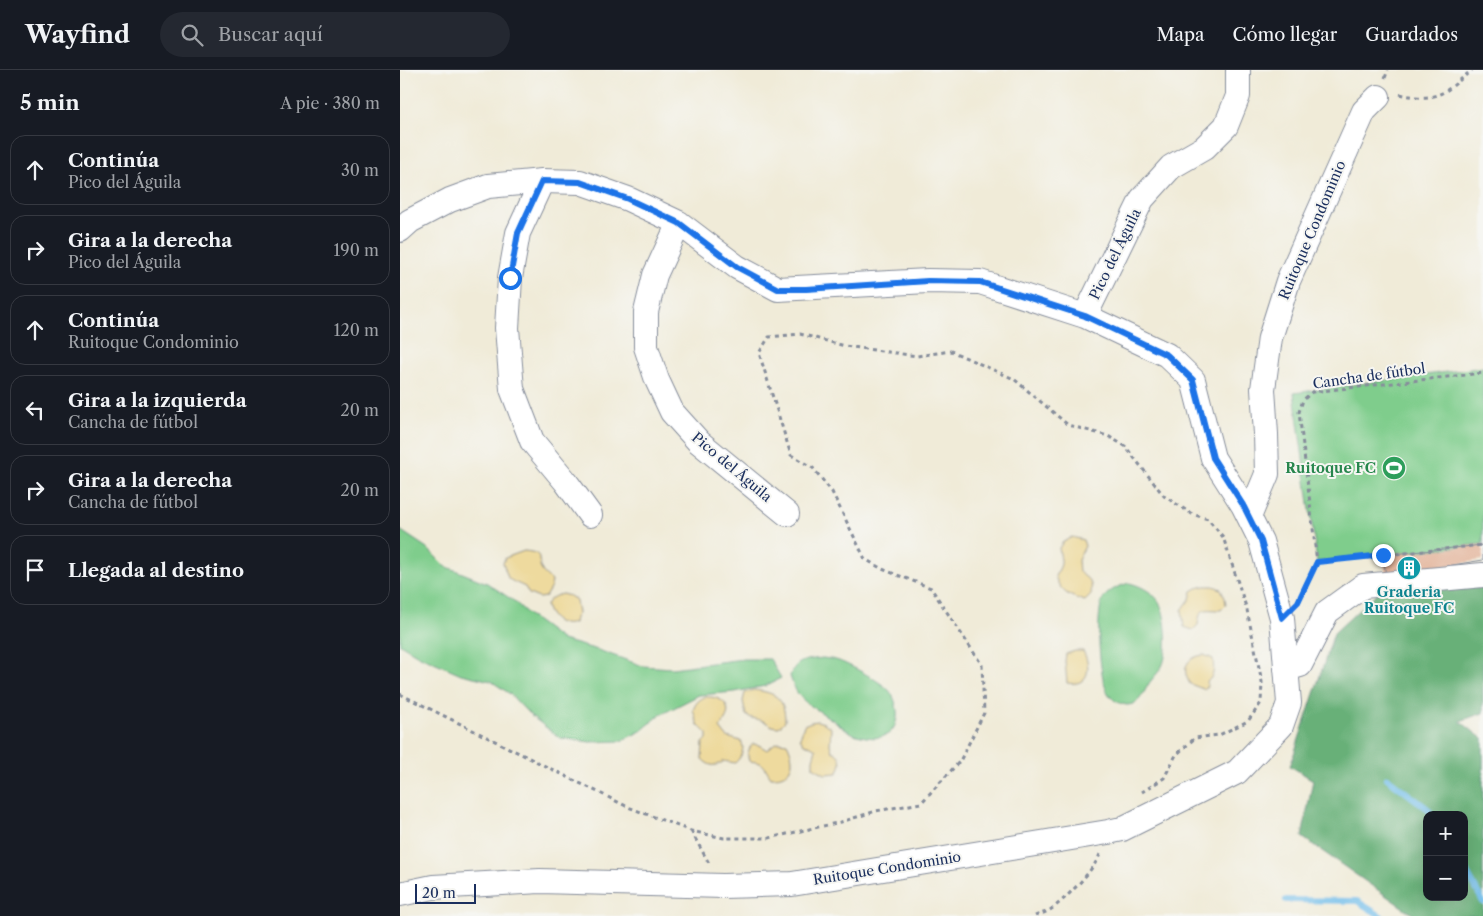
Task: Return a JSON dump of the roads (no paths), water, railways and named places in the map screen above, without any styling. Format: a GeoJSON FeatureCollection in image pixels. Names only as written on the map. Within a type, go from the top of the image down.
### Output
{"type":"FeatureCollection","features":[{"type":"Feature","properties":{"kind":"street","name":"Pico del Águila"},"geometry":{"type":"LineString","coordinates":[[400,230],[410,221],[450,200],[488,186],[542,181],[580,182],[628,199],[679,223],[737,267],[778,289],[928,281],[980,282],[1085,316],[1142,199],[1171,167],[1204,148],[1226,126],[1238,96],[1238,70]]}},
{"type":"Feature","properties":{"kind":"street","name":"Ruitoque Condominio"},"geometry":{"type":"LineString","coordinates":[[1249,517],[1266,474],[1263,389],[1270,338],[1288,281],[1364,111],[1378,97]]}},
{"type":"Feature","properties":{"kind":"street"},"geometry":{"type":"LineString","coordinates":[[542,181],[518,233],[510,278],[507,328],[512,388],[532,441],[590,515]]}},
{"type":"Feature","properties":{"kind":"street","name":"Pico del Águila"},"geometry":{"type":"LineString","coordinates":[[679,223],[655,275],[646,312],[646,347],[657,380],[672,412],[698,442],[787,514]]}},
{"type":"Feature","properties":{"kind":"street","name":"Ruitoque Condominio"},"geometry":{"type":"LineString","coordinates":[[400,894],[433,887],[540,881],[722,886],[792,884],[1122,829],[1237,772],[1281,726],[1289,703],[1282,618],[1261,541],[1249,517],[1213,458],[1193,380],[1167,355],[1085,316]]}},
{"type":"Feature","properties":{"kind":"street"},"geometry":{"type":"LineString","coordinates":[[1286,669],[1300,665],[1327,612],[1363,586],[1483,575]]}},
{"type":"Feature","properties":{"kind":"waterway"},"geometry":{"type":"LineString","coordinates":[[1387,778],[1429,811]]}},
{"type":"Feature","properties":{"kind":"waterway"},"geometry":{"type":"LineString","coordinates":[[1468,874],[1483,902]]}},
{"type":"Feature","properties":{"kind":"waterway"},"geometry":{"type":"LineString","coordinates":[[1286,900],[1357,901],[1381,916]]}},
{"type":"Feature","properties":{"kind":"place","name":"Ruitoque FC"},"geometry":{"type":"Point","coordinates":[1394,468]}},
{"type":"Feature","properties":{"kind":"place","name":"Graderia Ruitoque FC"},"geometry":{"type":"Point","coordinates":[1409,568]}}]}
